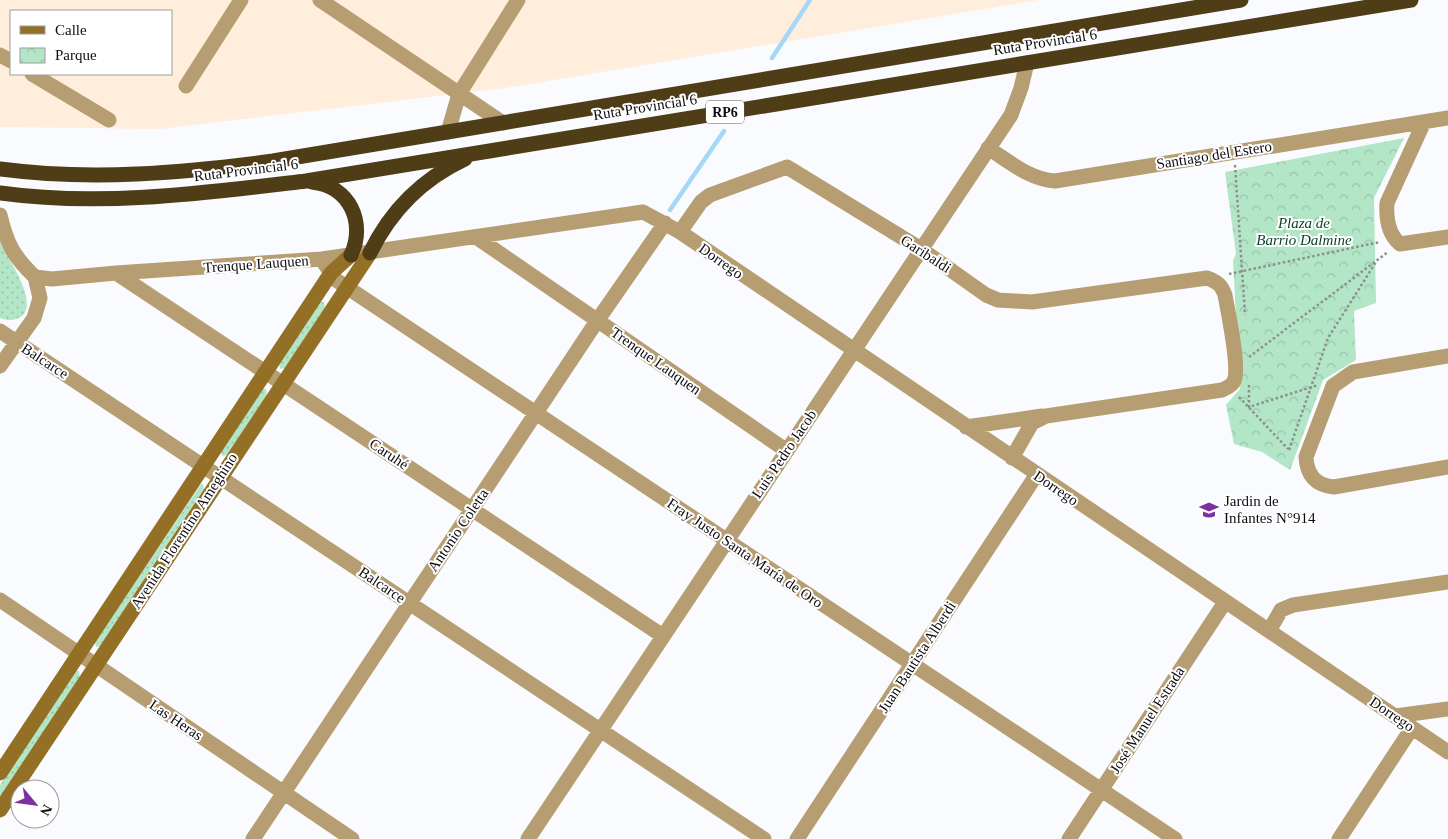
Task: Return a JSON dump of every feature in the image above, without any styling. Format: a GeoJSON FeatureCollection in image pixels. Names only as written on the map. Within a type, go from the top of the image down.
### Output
{"type":"FeatureCollection","features":[{"type":"Feature","properties":{"kind":"highway","name":"Ruta Provincial 6"},"geometry":{"type":"LineString","coordinates":[[0,169],[34,174],[124,176],[183,172],[273,161],[1241,0]]}},
{"type":"Feature","properties":{"kind":"highway","name":"Ruta Provincial 6"},"geometry":{"type":"LineString","coordinates":[[0,194],[37,198],[143,197],[201,194],[306,181],[1411,0]]}},
{"type":"Feature","properties":{"kind":"highway"},"geometry":{"type":"LineString","coordinates":[[370,253],[391,216],[423,184],[436,173],[482,152]]}},
{"type":"Feature","properties":{"kind":"highway"},"geometry":{"type":"LineString","coordinates":[[306,181],[320,183],[329,187],[343,195],[350,204],[356,217],[358,231],[351,255]]}},
{"type":"Feature","properties":{"kind":"main road","name":"Avenida Florentino Ameghino"},"geometry":{"type":"LineString","coordinates":[[0,810],[370,253]]}},
{"type":"Feature","properties":{"kind":"main road","name":"Avenida Florentino Ameghino"},"geometry":{"type":"LineString","coordinates":[[0,773],[331,273],[351,255]]}},
{"type":"Feature","properties":{"kind":"street"},"geometry":{"type":"LineString","coordinates":[[186,86],[241,0]]}},
{"type":"Feature","properties":{"kind":"street"},"geometry":{"type":"LineString","coordinates":[[320,0],[503,123]]}},
{"type":"Feature","properties":{"kind":"street"},"geometry":{"type":"LineString","coordinates":[[448,132],[460,94],[518,0]]}},
{"type":"Feature","properties":{"kind":"street","name":"Luis Pedro Jacob"},"geometry":{"type":"LineString","coordinates":[[528,839],[1010,114],[1021,88],[1026,63]]}},
{"type":"Feature","properties":{"kind":"street"},"geometry":{"type":"LineString","coordinates":[[34,75],[109,120]]}},
{"type":"Feature","properties":{"kind":"street","name":"Santiago del Estero"},"geometry":{"type":"LineString","coordinates":[[988,148],[1031,176],[1040,180],[1056,182],[1448,118]]}},
{"type":"Feature","properties":{"kind":"street"},"geometry":{"type":"LineString","coordinates":[[1424,122],[1387,203],[1386,218],[1397,242],[1448,237]]}},
{"type":"Feature","properties":{"kind":"street","name":"Garibaldi"},"geometry":{"type":"LineString","coordinates":[[680,232],[701,202],[710,195],[787,167],[920,250],[986,295],[998,300],[1032,302],[1207,278]]}},
{"type":"Feature","properties":{"kind":"street","name":"Trenque Lauquen"},"geometry":{"type":"LineString","coordinates":[[35,277],[52,279],[116,272],[322,259],[642,212],[665,223]]}},
{"type":"Feature","properties":{"kind":"street"},"geometry":{"type":"LineString","coordinates":[[0,215],[4,233],[15,258],[35,277],[40,298],[34,318],[0,366]]}},
{"type":"Feature","properties":{"kind":"street","name":"Dorrego"},"geometry":{"type":"LineString","coordinates":[[665,223],[1448,752]]}},
{"type":"Feature","properties":{"kind":"street","name":"Antonio Coletta"},"geometry":{"type":"LineString","coordinates":[[252,839],[665,223]]}},
{"type":"Feature","properties":{"kind":"street","name":"Trenque Lauquen"},"geometry":{"type":"LineString","coordinates":[[476,237],[787,451]]}},
{"type":"Feature","properties":{"kind":"street","name":"Fray Justo Santa María de Oro"},"geometry":{"type":"LineString","coordinates":[[322,259],[336,280],[346,287],[1175,839]]}},
{"type":"Feature","properties":{"kind":"street","name":"Caruhé"},"geometry":{"type":"LineString","coordinates":[[116,272],[663,636]]}},
{"type":"Feature","properties":{"kind":"street"},"geometry":{"type":"LineString","coordinates":[[966,427],[1226,388],[1234,381],[1236,366],[1225,295],[1217,282],[1207,278]]}},
{"type":"Feature","properties":{"kind":"street","name":"Balcarce"},"geometry":{"type":"LineString","coordinates":[[0,332],[764,839]]}},
{"type":"Feature","properties":{"kind":"street"},"geometry":{"type":"LineString","coordinates":[[1448,356],[1360,370],[1342,377],[1333,386],[1306,457],[1306,469],[1321,485],[1334,487],[1448,467]]}},
{"type":"Feature","properties":{"kind":"street"},"geometry":{"type":"LineString","coordinates":[[1012,458],[1032,423],[1046,416]]}},
{"type":"Feature","properties":{"kind":"street","name":"Juan Bautista Alberdi"},"geometry":{"type":"LineString","coordinates":[[797,839],[1037,474]]}},
{"type":"Feature","properties":{"kind":"street"},"geometry":{"type":"LineString","coordinates":[[1269,631],[1281,610],[1293,605],[1448,582]]}},
{"type":"Feature","properties":{"kind":"street","name":"Las Heras"},"geometry":{"type":"LineString","coordinates":[[0,600],[352,839]]}},
{"type":"Feature","properties":{"kind":"street","name":"José Manuel Estrada"},"geometry":{"type":"LineString","coordinates":[[1068,839],[1225,602]]}},
{"type":"Feature","properties":{"kind":"street"},"geometry":{"type":"LineString","coordinates":[[1395,716],[1448,709]]}},
{"type":"Feature","properties":{"kind":"street"},"geometry":{"type":"LineString","coordinates":[[1339,839],[1412,728]]}},
{"type":"Feature","properties":{"kind":"path"},"geometry":{"type":"LineString","coordinates":[[1234,152],[1245,320]]}},
{"type":"Feature","properties":{"kind":"path"},"geometry":{"type":"LineString","coordinates":[[1247,349],[1248,358],[1376,262],[1397,242]]}},
{"type":"Feature","properties":{"kind":"path"},"geometry":{"type":"LineString","coordinates":[[1207,278],[1397,242]]}},
{"type":"Feature","properties":{"kind":"path"},"geometry":{"type":"LineString","coordinates":[[1289,450],[1328,338],[1376,262]]}},
{"type":"Feature","properties":{"kind":"path"},"geometry":{"type":"LineString","coordinates":[[1250,408],[1342,377]]}},
{"type":"Feature","properties":{"kind":"path"},"geometry":{"type":"LineString","coordinates":[[1226,388],[1250,408],[1306,469]]}},
{"type":"Feature","properties":{"kind":"shaded area"},"geometry":{"type":"Polygon","coordinates":[[[0,0],[1039,0],[505,88],[160,129],[0,127],[0,0]]]}},
{"type":"Feature","properties":{"kind":"green space","name":"Plaza de Barrio Dalmine"},"geometry":{"type":"Polygon","coordinates":[[[1404,138],[1374,198],[1376,303],[1354,311],[1356,360],[1323,380],[1290,470],[1262,452],[1234,444],[1226,405],[1240,389],[1233,261],[1236,254],[1225,172],[1404,138]]]}},
{"type":"Feature","properties":{"kind":"green space"},"geometry":{"type":"Polygon","coordinates":[[[0,241],[20,279],[27,300],[26,309],[22,316],[14,320],[0,318],[0,241]]]}},
{"type":"Feature","properties":{"kind":"green space"},"geometry":{"type":"Polygon","coordinates":[[[321,302],[324,302],[325,307],[285,368],[280,369],[279,364],[321,302]]]}},
{"type":"Feature","properties":{"kind":"green space"},"geometry":{"type":"Polygon","coordinates":[[[263,389],[266,389],[267,395],[227,455],[222,456],[221,451],[263,389]]]}},
{"type":"Feature","properties":{"kind":"green space"},"geometry":{"type":"Polygon","coordinates":[[[201,484],[203,484],[204,489],[101,646],[96,647],[95,642],[201,484]]]}},
{"type":"Feature","properties":{"kind":"green space"},"geometry":{"type":"Polygon","coordinates":[[[76,671],[79,671],[80,677],[13,779],[10,779],[10,783],[0,798],[0,785],[76,671]]]}},
{"type":"Feature","properties":{"kind":"waterway"},"geometry":{"type":"LineString","coordinates":[[772,58],[810,0]]}},
{"type":"Feature","properties":{"kind":"waterway"},"geometry":{"type":"LineString","coordinates":[[670,210],[724,131]]}},
{"type":"Feature","properties":{"kind":"place","name":"Jardin de Infantes N°914"},"geometry":{"type":"Point","coordinates":[1209,510]}}]}
